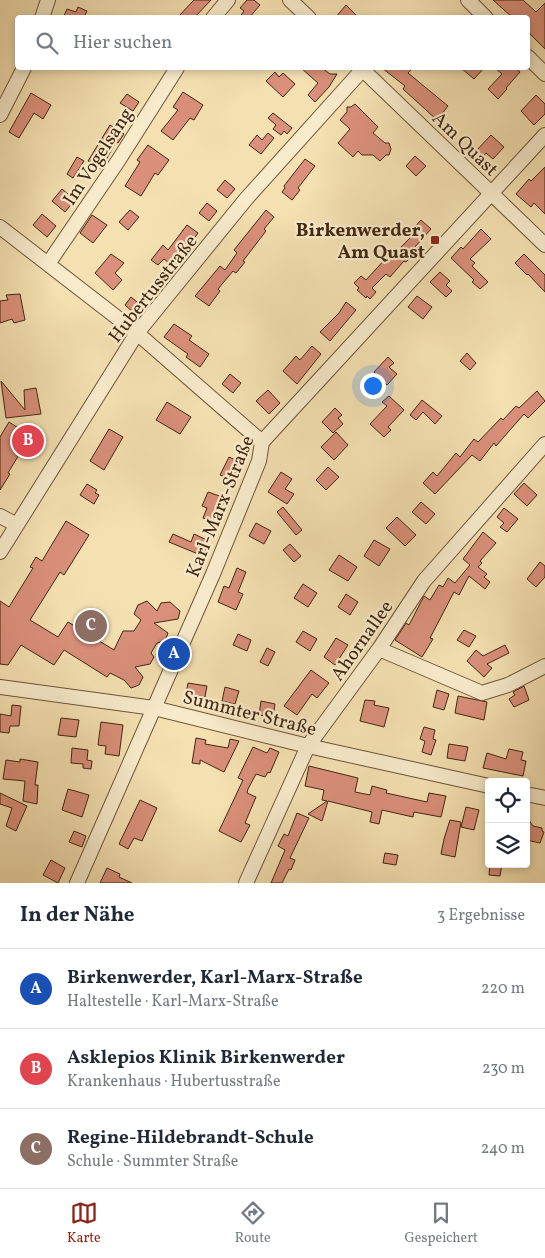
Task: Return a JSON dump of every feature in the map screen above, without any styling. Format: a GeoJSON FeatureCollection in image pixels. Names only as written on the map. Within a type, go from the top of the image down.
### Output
{"type":"FeatureCollection","features":[{"type":"Feature","properties":{"kind":"street"},"geometry":{"type":"LineString","coordinates":[[43,15],[48,0]]}},
{"type":"Feature","properties":{"kind":"street"},"geometry":{"type":"LineString","coordinates":[[216,15],[228,0]]}},
{"type":"Feature","properties":{"kind":"street"},"geometry":{"type":"LineString","coordinates":[[290,0],[306,15]]}},
{"type":"Feature","properties":{"kind":"street"},"geometry":{"type":"LineString","coordinates":[[468,0],[483,15]]}},
{"type":"Feature","properties":{"kind":"street"},"geometry":{"type":"LineString","coordinates":[[530,59],[545,74]]}},
{"type":"Feature","properties":{"kind":"street"},"geometry":{"type":"LineString","coordinates":[[0,115],[23,70]]}},
{"type":"Feature","properties":{"kind":"street","name":"Im Vogelsang"},"geometry":{"type":"LineString","coordinates":[[48,264],[118,161],[175,70]]}},
{"type":"Feature","properties":{"kind":"street","name":"Hubertusstraße"},"geometry":{"type":"LineString","coordinates":[[0,552],[137,333],[246,199],[360,70]]}},
{"type":"Feature","properties":{"kind":"street","name":"Am Quast"},"geometry":{"type":"LineString","coordinates":[[364,70],[545,245]]}},
{"type":"Feature","properties":{"kind":"street","name":"Karl-Marx-Straße"},"geometry":{"type":"LineString","coordinates":[[77,883],[213,574],[256,470],[262,442],[545,135]]}},
{"type":"Feature","properties":{"kind":"street"},"geometry":{"type":"LineString","coordinates":[[0,226],[137,333],[262,442]]}},
{"type":"Feature","properties":{"kind":"street","name":"Ahornallee"},"geometry":{"type":"LineString","coordinates":[[246,883],[308,746],[379,648],[424,581],[545,444]]}},
{"type":"Feature","properties":{"kind":"street"},"geometry":{"type":"LineString","coordinates":[[0,516],[17,524]]}},
{"type":"Feature","properties":{"kind":"street"},"geometry":{"type":"LineString","coordinates":[[379,648],[482,693],[508,685],[545,666]]}},
{"type":"Feature","properties":{"kind":"street","name":"Summter Straße"},"geometry":{"type":"LineString","coordinates":[[0,687],[154,708],[308,746],[485,785]]}},
{"type":"Feature","properties":{"kind":"street"},"geometry":{"type":"LineString","coordinates":[[530,795],[545,798]]}},
{"type":"Feature","properties":{"kind":"building"},"geometry":{"type":"Polygon","coordinates":[[[194,0],[211,0],[197,15],[180,15],[194,0]]]}},
{"type":"Feature","properties":{"kind":"building"},"geometry":{"type":"Polygon","coordinates":[[[247,0],[254,0],[260,5],[252,15],[241,15],[244,11],[240,8],[247,0]]]}},
{"type":"Feature","properties":{"kind":"building"},"geometry":{"type":"Polygon","coordinates":[[[493,0],[523,0],[536,12],[545,3],[545,49],[530,34],[530,15],[510,15],[493,0]]]}},
{"type":"Feature","properties":{"kind":"building"},"geometry":{"type":"Polygon","coordinates":[[[346,5],[356,15],[338,15],[346,5]]]}},
{"type":"Feature","properties":{"kind":"building"},"geometry":{"type":"Polygon","coordinates":[[[78,7],[87,11],[85,15],[64,15],[67,9],[76,12],[78,7]]]}},
{"type":"Feature","properties":{"kind":"building"},"geometry":{"type":"Polygon","coordinates":[[[303,70],[325,70],[330,74],[337,74],[329,87],[315,102],[308,95],[318,83],[303,70]]]}},
{"type":"Feature","properties":{"kind":"building"},"geometry":{"type":"Polygon","coordinates":[[[385,70],[411,70],[408,73],[448,106],[437,120],[403,89],[405,86],[385,70]]]}},
{"type":"Feature","properties":{"kind":"building"},"geometry":{"type":"Polygon","coordinates":[[[463,70],[482,70],[474,79],[463,70]]]}},
{"type":"Feature","properties":{"kind":"building"},"geometry":{"type":"Polygon","coordinates":[[[497,70],[518,70],[520,72],[498,99],[488,89],[502,74],[497,70]]]}},
{"type":"Feature","properties":{"kind":"building"},"geometry":{"type":"Polygon","coordinates":[[[275,72],[279,77],[283,73],[295,84],[283,97],[266,81],[275,72]]]}},
{"type":"Feature","properties":{"kind":"building"},"geometry":{"type":"Polygon","coordinates":[[[183,92],[203,105],[194,120],[190,118],[173,140],[161,131],[178,110],[173,107],[183,92]]]}},
{"type":"Feature","properties":{"kind":"building"},"geometry":{"type":"Polygon","coordinates":[[[31,93],[51,105],[43,119],[34,113],[19,138],[9,132],[31,93]]]}},
{"type":"Feature","properties":{"kind":"building"},"geometry":{"type":"Polygon","coordinates":[[[127,94],[139,102],[133,111],[120,103],[127,94]]]}},
{"type":"Feature","properties":{"kind":"building"},"geometry":{"type":"Polygon","coordinates":[[[536,95],[545,104],[545,114],[534,125],[521,111],[536,95]]]}},
{"type":"Feature","properties":{"kind":"building"},"geometry":{"type":"Polygon","coordinates":[[[355,104],[378,127],[373,133],[385,143],[389,143],[391,149],[389,155],[386,155],[380,161],[373,155],[362,155],[358,151],[353,157],[338,143],[350,129],[340,120],[347,112],[347,107],[355,104]]]}},
{"type":"Feature","properties":{"kind":"building"},"geometry":{"type":"Polygon","coordinates":[[[273,113],[292,128],[287,134],[284,131],[281,135],[273,129],[276,125],[268,118],[273,113]]]}},
{"type":"Feature","properties":{"kind":"building"},"geometry":{"type":"Polygon","coordinates":[[[110,125],[124,134],[118,143],[116,142],[101,169],[88,161],[110,125]]]}},
{"type":"Feature","properties":{"kind":"building"},"geometry":{"type":"Polygon","coordinates":[[[268,133],[274,138],[261,154],[249,145],[257,135],[262,140],[268,133]]]}},
{"type":"Feature","properties":{"kind":"building"},"geometry":{"type":"Polygon","coordinates":[[[491,135],[504,147],[493,159],[486,153],[483,157],[476,151],[491,135]]]}},
{"type":"Feature","properties":{"kind":"building"},"geometry":{"type":"Polygon","coordinates":[[[148,145],[169,160],[158,175],[155,173],[141,196],[125,186],[140,162],[137,160],[148,145]]]}},
{"type":"Feature","properties":{"kind":"building"},"geometry":{"type":"Polygon","coordinates":[[[415,156],[426,166],[416,176],[406,166],[415,156]]]}},
{"type":"Feature","properties":{"kind":"building"},"geometry":{"type":"Polygon","coordinates":[[[77,157],[84,161],[73,178],[67,174],[77,157]]]}},
{"type":"Feature","properties":{"kind":"building"},"geometry":{"type":"Polygon","coordinates":[[[305,159],[315,166],[298,188],[300,190],[292,200],[282,192],[285,188],[284,186],[305,159]]]}},
{"type":"Feature","properties":{"kind":"building"},"geometry":{"type":"Polygon","coordinates":[[[545,167],[545,214],[534,203],[531,207],[516,194],[529,179],[531,181],[545,167]]]}},
{"type":"Feature","properties":{"kind":"building"},"geometry":{"type":"Polygon","coordinates":[[[225,180],[235,189],[227,198],[217,190],[225,180]]]}},
{"type":"Feature","properties":{"kind":"building"},"geometry":{"type":"Polygon","coordinates":[[[62,189],[75,200],[65,212],[52,201],[62,189]]]}},
{"type":"Feature","properties":{"kind":"building"},"geometry":{"type":"Polygon","coordinates":[[[207,203],[217,211],[209,221],[199,213],[207,203]]]}},
{"type":"Feature","properties":{"kind":"building"},"geometry":{"type":"Polygon","coordinates":[[[130,210],[139,217],[128,230],[119,222],[130,210]]]}},
{"type":"Feature","properties":{"kind":"building"},"geometry":{"type":"Polygon","coordinates":[[[266,210],[274,217],[264,229],[266,231],[236,273],[233,271],[218,289],[220,291],[209,306],[195,296],[220,266],[225,270],[237,253],[234,250],[266,210]]]}},
{"type":"Feature","properties":{"kind":"building"},"geometry":{"type":"Polygon","coordinates":[[[42,214],[56,226],[47,237],[33,225],[42,214]]]}},
{"type":"Feature","properties":{"kind":"building"},"geometry":{"type":"Polygon","coordinates":[[[92,215],[107,225],[93,243],[80,233],[92,215]]]}},
{"type":"Feature","properties":{"kind":"building"},"geometry":{"type":"Polygon","coordinates":[[[421,220],[431,229],[414,248],[417,251],[406,262],[404,261],[390,277],[386,274],[372,288],[376,292],[370,299],[367,296],[366,298],[357,290],[359,288],[354,283],[361,276],[366,280],[387,257],[389,259],[415,233],[412,230],[421,220]]]}},
{"type":"Feature","properties":{"kind":"building"},"geometry":{"type":"Polygon","coordinates":[[[187,225],[198,233],[174,267],[164,259],[158,265],[151,260],[163,245],[168,250],[187,225]]]}},
{"type":"Feature","properties":{"kind":"building"},"geometry":{"type":"Polygon","coordinates":[[[481,229],[491,239],[470,259],[475,263],[472,266],[488,282],[480,289],[472,282],[474,280],[451,258],[461,247],[463,249],[481,229]]]}},
{"type":"Feature","properties":{"kind":"building"},"geometry":{"type":"Polygon","coordinates":[[[111,254],[124,263],[115,273],[122,280],[113,290],[95,273],[111,254]]]}},
{"type":"Feature","properties":{"kind":"building"},"geometry":{"type":"Polygon","coordinates":[[[524,254],[545,275],[545,292],[515,263],[524,254]]]}},
{"type":"Feature","properties":{"kind":"building"},"geometry":{"type":"Polygon","coordinates":[[[440,272],[450,281],[446,285],[452,291],[446,297],[430,282],[440,272]]]}},
{"type":"Feature","properties":{"kind":"building"},"geometry":{"type":"Polygon","coordinates":[[[20,294],[25,320],[14,323],[12,319],[0,323],[0,301],[8,300],[6,295],[20,294]]]}},
{"type":"Feature","properties":{"kind":"building"},"geometry":{"type":"Polygon","coordinates":[[[417,296],[432,307],[423,319],[408,307],[417,296]]]}},
{"type":"Feature","properties":{"kind":"building"},"geometry":{"type":"Polygon","coordinates":[[[131,297],[142,306],[135,314],[125,305],[131,297]]]}},
{"type":"Feature","properties":{"kind":"building"},"geometry":{"type":"Polygon","coordinates":[[[346,302],[356,310],[330,341],[320,332],[339,313],[346,302]]]}},
{"type":"Feature","properties":{"kind":"building"},"geometry":{"type":"Polygon","coordinates":[[[174,324],[192,336],[189,340],[209,354],[200,367],[186,357],[188,354],[164,337],[174,324]]]}},
{"type":"Feature","properties":{"kind":"building"},"geometry":{"type":"Polygon","coordinates":[[[312,346],[321,354],[297,384],[283,371],[296,356],[300,360],[312,346]]]}},
{"type":"Feature","properties":{"kind":"building"},"geometry":{"type":"Polygon","coordinates":[[[467,353],[476,363],[470,370],[460,361],[467,353]]]}},
{"type":"Feature","properties":{"kind":"building"},"geometry":{"type":"Polygon","coordinates":[[[388,357],[394,363],[389,367],[397,374],[387,385],[374,372],[388,357]]]}},
{"type":"Feature","properties":{"kind":"building"},"geometry":{"type":"Polygon","coordinates":[[[230,374],[241,383],[233,393],[222,384],[230,374]]]}},
{"type":"Feature","properties":{"kind":"building"},"geometry":{"type":"Polygon","coordinates":[[[1,381],[25,410],[24,390],[36,388],[41,414],[6,418],[1,381]]]}},
{"type":"Feature","properties":{"kind":"building"},"geometry":{"type":"Polygon","coordinates":[[[268,390],[280,403],[269,414],[256,401],[268,390]]]}},
{"type":"Feature","properties":{"kind":"building"},"geometry":{"type":"Polygon","coordinates":[[[537,391],[545,401],[528,418],[524,414],[496,446],[494,443],[480,461],[472,455],[435,494],[423,483],[433,472],[437,476],[456,453],[460,457],[474,439],[478,442],[501,418],[503,420],[516,406],[519,408],[537,391]]]}},
{"type":"Feature","properties":{"kind":"building"},"geometry":{"type":"Polygon","coordinates":[[[389,396],[404,410],[388,427],[391,430],[384,437],[370,424],[387,406],[382,402],[389,396]]]}},
{"type":"Feature","properties":{"kind":"building"},"geometry":{"type":"Polygon","coordinates":[[[422,400],[442,416],[435,424],[423,412],[416,420],[410,415],[422,400]]]}},
{"type":"Feature","properties":{"kind":"building"},"geometry":{"type":"Polygon","coordinates":[[[167,402],[191,417],[180,434],[156,420],[167,402]]]}},
{"type":"Feature","properties":{"kind":"building"},"geometry":{"type":"Polygon","coordinates":[[[335,408],[342,415],[338,418],[343,424],[333,433],[322,422],[335,408]]]}},
{"type":"Feature","properties":{"kind":"building"},"geometry":{"type":"Polygon","coordinates":[[[9,422],[34,438],[24,455],[20,453],[0,490],[0,437],[9,422]]]}},
{"type":"Feature","properties":{"kind":"building"},"geometry":{"type":"Polygon","coordinates":[[[109,429],[123,437],[104,470],[90,461],[109,429]]]}},
{"type":"Feature","properties":{"kind":"building"},"geometry":{"type":"Polygon","coordinates":[[[336,432],[348,445],[334,460],[321,447],[336,432]]]}},
{"type":"Feature","properties":{"kind":"building"},"geometry":{"type":"Polygon","coordinates":[[[229,457],[242,463],[234,481],[220,475],[229,457]]]}},
{"type":"Feature","properties":{"kind":"building"},"geometry":{"type":"Polygon","coordinates":[[[328,467],[339,477],[326,490],[316,480],[328,467]]]}},
{"type":"Feature","properties":{"kind":"building"},"geometry":{"type":"Polygon","coordinates":[[[281,472],[292,479],[285,489],[294,494],[287,504],[268,492],[281,472]]]}},
{"type":"Feature","properties":{"kind":"building"},"geometry":{"type":"Polygon","coordinates":[[[524,483],[537,495],[527,506],[514,494],[524,483]]]}},
{"type":"Feature","properties":{"kind":"building"},"geometry":{"type":"Polygon","coordinates":[[[87,484],[97,490],[95,493],[99,495],[94,504],[80,495],[87,484]]]}},
{"type":"Feature","properties":{"kind":"building"},"geometry":{"type":"Polygon","coordinates":[[[208,492],[225,498],[220,512],[217,511],[213,521],[203,518],[207,508],[202,506],[208,492]]]}},
{"type":"Feature","properties":{"kind":"building"},"geometry":{"type":"Polygon","coordinates":[[[421,502],[435,514],[426,524],[412,512],[421,502]]]}},
{"type":"Feature","properties":{"kind":"building"},"geometry":{"type":"Polygon","coordinates":[[[283,507],[302,530],[296,535],[277,512],[283,507]]]}},
{"type":"Feature","properties":{"kind":"building"},"geometry":{"type":"Polygon","coordinates":[[[504,508],[518,519],[507,532],[500,527],[504,523],[497,517],[504,508]]]}},
{"type":"Feature","properties":{"kind":"building"},"geometry":{"type":"Polygon","coordinates":[[[397,517],[416,535],[405,546],[386,528],[397,517]]]}},
{"type":"Feature","properties":{"kind":"building"},"geometry":{"type":"Polygon","coordinates":[[[66,521],[89,535],[64,575],[60,572],[30,620],[58,637],[68,622],[114,650],[123,631],[134,631],[141,620],[134,614],[138,605],[147,601],[157,611],[161,603],[170,602],[180,611],[178,619],[154,623],[168,633],[165,641],[157,643],[151,653],[154,657],[150,664],[135,667],[143,677],[139,685],[131,688],[124,680],[110,673],[107,677],[64,650],[54,665],[21,645],[8,665],[0,664],[0,601],[9,607],[33,568],[30,567],[36,557],[42,561],[66,521]]]}},
{"type":"Feature","properties":{"kind":"building"},"geometry":{"type":"Polygon","coordinates":[[[256,523],[271,531],[264,544],[249,536],[256,523]]]}},
{"type":"Feature","properties":{"kind":"building"},"geometry":{"type":"Polygon","coordinates":[[[483,532],[496,543],[480,561],[482,563],[478,567],[487,574],[484,577],[490,582],[485,589],[469,576],[459,595],[454,592],[430,638],[433,639],[422,657],[395,640],[406,623],[409,625],[424,596],[430,600],[439,585],[443,587],[448,578],[455,583],[470,565],[463,559],[483,532]]]}},
{"type":"Feature","properties":{"kind":"building"},"geometry":{"type":"Polygon","coordinates":[[[173,534],[191,542],[194,534],[209,541],[203,556],[169,542],[173,534]]]}},
{"type":"Feature","properties":{"kind":"building"},"geometry":{"type":"Polygon","coordinates":[[[374,540],[390,549],[379,566],[364,556],[374,540]]]}},
{"type":"Feature","properties":{"kind":"building"},"geometry":{"type":"Polygon","coordinates":[[[290,544],[301,556],[294,562],[283,550],[290,544]]]}},
{"type":"Feature","properties":{"kind":"building"},"geometry":{"type":"Polygon","coordinates":[[[339,555],[357,567],[348,581],[329,570],[339,555]]]}},
{"type":"Feature","properties":{"kind":"building"},"geometry":{"type":"Polygon","coordinates":[[[540,562],[545,566],[545,577],[536,587],[527,579],[540,562]]]}},
{"type":"Feature","properties":{"kind":"building"},"geometry":{"type":"Polygon","coordinates":[[[237,568],[246,572],[238,592],[243,594],[236,610],[218,602],[224,586],[229,588],[237,568]]]}},
{"type":"Feature","properties":{"kind":"building"},"geometry":{"type":"Polygon","coordinates":[[[303,584],[317,593],[308,607],[294,598],[303,584]]]}},
{"type":"Feature","properties":{"kind":"building"},"geometry":{"type":"Polygon","coordinates":[[[346,594],[358,602],[350,615],[338,607],[346,594]]]}},
{"type":"Feature","properties":{"kind":"building"},"geometry":{"type":"Polygon","coordinates":[[[464,630],[476,636],[469,647],[457,640],[464,630]]]}},
{"type":"Feature","properties":{"kind":"building"},"geometry":{"type":"Polygon","coordinates":[[[303,631],[317,639],[310,651],[296,642],[303,631]]]}},
{"type":"Feature","properties":{"kind":"building"},"geometry":{"type":"Polygon","coordinates":[[[238,634],[251,640],[247,651],[233,645],[238,634]]]}},
{"type":"Feature","properties":{"kind":"building"},"geometry":{"type":"Polygon","coordinates":[[[336,638],[348,645],[335,665],[324,657],[336,638]]]}},
{"type":"Feature","properties":{"kind":"building"},"geometry":{"type":"Polygon","coordinates":[[[505,645],[509,653],[487,664],[492,668],[484,677],[467,661],[476,650],[483,656],[505,645]]]}},
{"type":"Feature","properties":{"kind":"building"},"geometry":{"type":"Polygon","coordinates":[[[267,648],[275,652],[268,666],[260,662],[267,648]]]}},
{"type":"Feature","properties":{"kind":"building"},"geometry":{"type":"Polygon","coordinates":[[[311,670],[329,683],[317,698],[312,694],[297,715],[284,706],[311,670]]]}},
{"type":"Feature","properties":{"kind":"building"},"geometry":{"type":"Polygon","coordinates":[[[188,683],[207,686],[205,697],[186,694],[188,683]]]}},
{"type":"Feature","properties":{"kind":"building"},"geometry":{"type":"Polygon","coordinates":[[[524,686],[529,700],[514,707],[509,699],[515,695],[513,692],[524,686]]]}},
{"type":"Feature","properties":{"kind":"building"},"geometry":{"type":"Polygon","coordinates":[[[225,687],[239,691],[235,704],[222,701],[225,687]]]}},
{"type":"Feature","properties":{"kind":"building"},"geometry":{"type":"Polygon","coordinates":[[[437,690],[449,694],[444,710],[433,707],[437,690]]]}},
{"type":"Feature","properties":{"kind":"building"},"geometry":{"type":"Polygon","coordinates":[[[458,696],[487,702],[484,720],[455,713],[458,696]]]}},
{"type":"Feature","properties":{"kind":"building"},"geometry":{"type":"Polygon","coordinates":[[[365,700],[375,701],[374,705],[389,708],[384,727],[360,721],[365,700]]]}},
{"type":"Feature","properties":{"kind":"building"},"geometry":{"type":"Polygon","coordinates":[[[261,701],[275,704],[273,717],[259,715],[261,701]]]}},
{"type":"Feature","properties":{"kind":"building"},"geometry":{"type":"Polygon","coordinates":[[[12,705],[21,706],[19,726],[10,726],[9,733],[0,732],[0,714],[11,716],[12,705]]]}},
{"type":"Feature","properties":{"kind":"building"},"geometry":{"type":"Polygon","coordinates":[[[61,718],[79,720],[76,737],[58,735],[61,718]]]}},
{"type":"Feature","properties":{"kind":"building"},"geometry":{"type":"Polygon","coordinates":[[[101,722],[123,725],[119,756],[105,754],[106,746],[98,745],[101,722]]]}},
{"type":"Feature","properties":{"kind":"building"},"geometry":{"type":"Polygon","coordinates":[[[424,727],[435,730],[433,739],[436,740],[431,755],[422,752],[425,741],[420,739],[424,727]]]}},
{"type":"Feature","properties":{"kind":"building"},"geometry":{"type":"Polygon","coordinates":[[[196,738],[206,740],[205,744],[228,748],[230,739],[239,741],[224,772],[200,760],[200,764],[192,763],[196,738]]]}},
{"type":"Feature","properties":{"kind":"building"},"geometry":{"type":"Polygon","coordinates":[[[449,744],[468,747],[465,761],[447,758],[449,744]]]}},
{"type":"Feature","properties":{"kind":"building"},"geometry":{"type":"Polygon","coordinates":[[[253,747],[267,753],[270,748],[279,752],[270,773],[268,772],[265,777],[256,774],[248,789],[247,793],[256,797],[245,823],[250,825],[241,842],[219,831],[243,780],[238,778],[253,747]]]}},
{"type":"Feature","properties":{"kind":"building"},"geometry":{"type":"Polygon","coordinates":[[[72,748],[88,750],[87,760],[92,761],[91,769],[83,768],[83,764],[71,763],[72,748]]]}},
{"type":"Feature","properties":{"kind":"building"},"geometry":{"type":"Polygon","coordinates":[[[509,749],[523,752],[521,760],[526,761],[523,776],[483,768],[487,753],[506,759],[509,749]]]}},
{"type":"Feature","properties":{"kind":"building"},"geometry":{"type":"Polygon","coordinates":[[[20,759],[38,762],[35,785],[38,785],[37,804],[23,801],[25,781],[3,779],[6,760],[20,762],[20,759]]]}},
{"type":"Feature","properties":{"kind":"building"},"geometry":{"type":"Polygon","coordinates":[[[309,766],[358,778],[355,792],[370,795],[372,786],[387,790],[386,793],[427,802],[429,793],[446,796],[441,817],[414,812],[413,817],[382,810],[379,824],[370,822],[372,812],[328,801],[322,821],[308,814],[327,801],[322,800],[324,790],[305,786],[309,766]]]}},
{"type":"Feature","properties":{"kind":"building"},"geometry":{"type":"Polygon","coordinates":[[[68,789],[89,795],[82,817],[62,810],[68,789]]]}},
{"type":"Feature","properties":{"kind":"building"},"geometry":{"type":"Polygon","coordinates":[[[0,793],[27,806],[16,831],[6,826],[12,808],[0,804],[0,793]]]}},
{"type":"Feature","properties":{"kind":"building"},"geometry":{"type":"Polygon","coordinates":[[[140,800],[157,808],[142,841],[134,838],[128,849],[119,844],[140,800]]]}},
{"type":"Feature","properties":{"kind":"building"},"geometry":{"type":"Polygon","coordinates":[[[466,807],[479,810],[474,830],[461,827],[466,807]]]}},
{"type":"Feature","properties":{"kind":"building"},"geometry":{"type":"Polygon","coordinates":[[[297,813],[309,818],[290,858],[295,860],[282,883],[271,883],[285,850],[278,846],[284,834],[288,836],[297,813]]]}},
{"type":"Feature","properties":{"kind":"building"},"geometry":{"type":"Polygon","coordinates":[[[450,820],[461,822],[455,857],[441,854],[450,820]]]}},
{"type":"Feature","properties":{"kind":"building"},"geometry":{"type":"Polygon","coordinates":[[[530,822],[533,826],[542,828],[544,832],[540,843],[530,841],[530,822]]]}},
{"type":"Feature","properties":{"kind":"building"},"geometry":{"type":"Polygon","coordinates":[[[74,831],[86,836],[82,847],[69,842],[74,831]]]}},
{"type":"Feature","properties":{"kind":"building"},"geometry":{"type":"Polygon","coordinates":[[[385,853],[398,855],[396,865],[383,863],[385,853]]]}},
{"type":"Feature","properties":{"kind":"building"},"geometry":{"type":"Polygon","coordinates":[[[51,860],[65,868],[58,883],[43,875],[51,860]]]}},
{"type":"Feature","properties":{"kind":"building"},"geometry":{"type":"Polygon","coordinates":[[[107,868],[120,874],[119,877],[132,883],[100,883],[107,868]]]}},
{"type":"Feature","properties":{"kind":"building"},"geometry":{"type":"Polygon","coordinates":[[[490,868],[501,868],[500,876],[489,875],[490,868]]]}},
{"type":"Feature","properties":{"kind":"place","name":"Birkenwerder, Am Quast"},"geometry":{"type":"Point","coordinates":[435,240]}},
{"type":"Feature","properties":{"kind":"place","name":"Asklepios Klinik Birkenwerder"},"geometry":{"type":"Point","coordinates":[28,441]}},
{"type":"Feature","properties":{"kind":"place","name":"Regine-Hildebrandt-Schule"},"geometry":{"type":"Point","coordinates":[91,626]}},
{"type":"Feature","properties":{"kind":"place","name":"Birkenwerder, Karl-Marx-Straße"},"geometry":{"type":"Point","coordinates":[174,654]}}]}
